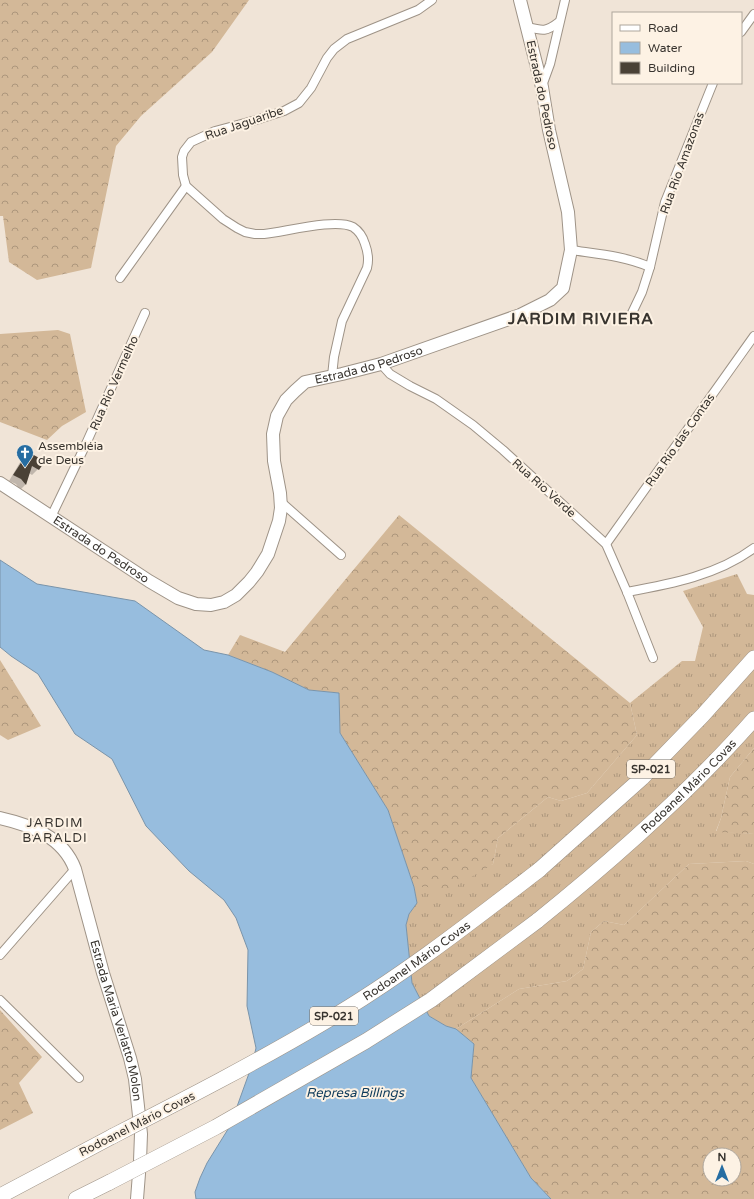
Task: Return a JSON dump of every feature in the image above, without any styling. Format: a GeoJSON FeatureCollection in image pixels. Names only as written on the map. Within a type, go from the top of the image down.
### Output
{"type":"FeatureCollection","features":[{"type":"Feature","properties":{"kind":"highway","name":"Rodoanel Mário Covas"},"geometry":{"type":"LineString","coordinates":[[0,1196],[225,1079],[327,1021],[383,985],[448,940],[539,870],[642,778],[703,715],[754,658]]}},
{"type":"Feature","properties":{"kind":"highway","name":"Rodoanel Mário Covas"},"geometry":{"type":"LineString","coordinates":[[76,1199],[216,1127],[289,1086],[366,1041],[430,1000],[537,921],[584,883],[682,795],[737,739],[754,719]]}},
{"type":"Feature","properties":{"kind":"main road","name":"Estrada do Pedroso"},"geometry":{"type":"LineString","coordinates":[[0,483],[178,598],[196,604],[211,605],[224,602],[236,595],[257,572],[268,554],[273,540],[279,521],[281,508],[280,493],[274,461],[273,434],[277,416],[286,400],[304,382],[381,364],[520,315],[550,300],[563,288],[571,250],[568,212],[549,130],[542,87],[520,0]]}},
{"type":"Feature","properties":{"kind":"main road","name":"Estrada Maria Verlatto Molon"},"geometry":{"type":"LineString","coordinates":[[0,818],[24,824],[49,836],[66,852],[75,869],[102,973],[130,1058],[135,1078],[141,1134],[137,1199]]}},
{"type":"Feature","properties":{"kind":"street","name":"Rua Jaguaribe"},"geometry":{"type":"LineString","coordinates":[[186,186],[182,158],[184,150],[191,142],[215,131],[284,111],[299,103],[311,88],[327,58],[334,49],[347,39],[418,10],[432,0]]}},
{"type":"Feature","properties":{"kind":"street"},"geometry":{"type":"LineString","coordinates":[[542,87],[550,64],[559,22],[566,0]]}},
{"type":"Feature","properties":{"kind":"street"},"geometry":{"type":"LineString","coordinates":[[742,31],[754,14]]}},
{"type":"Feature","properties":{"kind":"street"},"geometry":{"type":"LineString","coordinates":[[527,27],[541,30],[551,28],[559,22]]}},
{"type":"Feature","properties":{"kind":"street","name":"Rua Rio Amazonas"},"geometry":{"type":"LineString","coordinates":[[632,313],[642,292],[650,267],[666,202],[713,84]]}},
{"type":"Feature","properties":{"kind":"street"},"geometry":{"type":"LineString","coordinates":[[120,278],[186,186],[223,219],[246,232],[264,234],[324,224],[341,224],[352,226],[362,236],[368,262],[367,268],[342,321],[334,357],[332,376]]}},
{"type":"Feature","properties":{"kind":"street"},"geometry":{"type":"LineString","coordinates":[[571,250],[626,259],[639,262],[650,267]]}},
{"type":"Feature","properties":{"kind":"street","name":"Rua Rio Vermelho"},"geometry":{"type":"LineString","coordinates":[[51,517],[82,453],[145,313]]}},
{"type":"Feature","properties":{"kind":"street","name":"Rua Rio das Contas"},"geometry":{"type":"LineString","coordinates":[[606,544],[754,336]]}},
{"type":"Feature","properties":{"kind":"street","name":"Rua Rio Verde"},"geometry":{"type":"LineString","coordinates":[[381,364],[390,374],[436,399],[473,425],[503,450],[606,544],[653,658]]}},
{"type":"Feature","properties":{"kind":"street"},"geometry":{"type":"LineString","coordinates":[[280,502],[341,555]]}},
{"type":"Feature","properties":{"kind":"street"},"geometry":{"type":"LineString","coordinates":[[627,592],[663,585],[704,574],[733,561],[754,548]]}},
{"type":"Feature","properties":{"kind":"street"},"geometry":{"type":"LineString","coordinates":[[0,955],[75,869]]}},
{"type":"Feature","properties":{"kind":"street"},"geometry":{"type":"LineString","coordinates":[[0,1000],[79,1078]]}},
{"type":"Feature","properties":{"kind":"green space"},"geometry":{"type":"Polygon","coordinates":[[[0,0],[249,0],[212,52],[141,116],[116,146],[91,268],[37,280],[9,262],[3,216],[0,216],[0,0]]]}},
{"type":"Feature","properties":{"kind":"green space"},"geometry":{"type":"Polygon","coordinates":[[[58,330],[70,334],[86,412],[62,426],[47,440],[0,422],[0,334],[58,330]]]}},
{"type":"Feature","properties":{"kind":"green space"},"geometry":{"type":"Polygon","coordinates":[[[399,515],[630,703],[637,735],[587,793],[561,801],[548,797],[498,838],[493,864],[441,895],[428,887],[414,887],[388,810],[340,733],[339,693],[309,690],[272,672],[228,655],[240,635],[285,652],[399,515]]]}},
{"type":"Feature","properties":{"kind":"green space"},"geometry":{"type":"Polygon","coordinates":[[[737,574],[747,594],[754,595],[754,748],[730,777],[721,818],[716,831],[754,834],[754,864],[746,861],[689,864],[624,925],[604,921],[591,932],[583,969],[567,981],[519,989],[456,1029],[446,1026],[429,1016],[412,983],[406,925],[409,914],[417,903],[414,887],[428,887],[493,864],[498,838],[548,797],[561,801],[587,793],[637,735],[630,703],[682,661],[695,661],[703,627],[683,591],[737,574]]]}},
{"type":"Feature","properties":{"kind":"green space"},"geometry":{"type":"Polygon","coordinates":[[[0,660],[41,726],[8,740],[0,735],[0,660]]]}},
{"type":"Feature","properties":{"kind":"green space"},"geometry":{"type":"Polygon","coordinates":[[[754,748],[754,834],[716,832],[721,818],[730,777],[754,748]]]}},
{"type":"Feature","properties":{"kind":"green space"},"geometry":{"type":"Polygon","coordinates":[[[746,861],[754,864],[754,1199],[551,1199],[531,1178],[471,1078],[474,1044],[456,1029],[519,989],[567,981],[583,969],[591,932],[604,921],[624,925],[689,864],[746,861]]]}},
{"type":"Feature","properties":{"kind":"green space"},"geometry":{"type":"Polygon","coordinates":[[[0,1010],[42,1057],[19,1083],[33,1113],[0,1130],[0,1010]]]}},
{"type":"Feature","properties":{"kind":"water","name":"Represa Billings"},"geometry":{"type":"Polygon","coordinates":[[[0,560],[37,584],[135,601],[204,650],[228,655],[272,672],[309,690],[339,693],[340,733],[388,810],[414,887],[417,903],[409,914],[406,925],[412,983],[429,1016],[446,1026],[456,1029],[474,1044],[471,1078],[531,1178],[551,1199],[196,1199],[195,1192],[200,1178],[207,1163],[230,1126],[252,1065],[256,1048],[247,1006],[248,950],[236,918],[224,900],[189,871],[146,826],[112,759],[75,734],[38,674],[0,647],[0,560]]]}},
{"type":"Feature","properties":{"kind":"building","name":"Assembléia de Deus"},"geometry":{"type":"Polygon","coordinates":[[[28,452],[45,461],[39,470],[32,466],[26,485],[21,479],[13,475],[28,452]]]}},
{"type":"Feature","properties":{"kind":"place","name":"Assembléia de Deus"},"geometry":{"type":"Point","coordinates":[25,468]}},
{"type":"Feature","properties":{"kind":"district","name":"JARDIM RIVIERA"},"geometry":{"type":"Point","coordinates":[581,318]}},
{"type":"Feature","properties":{"kind":"district","name":"JARDIM BARALDI"},"geometry":{"type":"Point","coordinates":[55,830]}}]}
